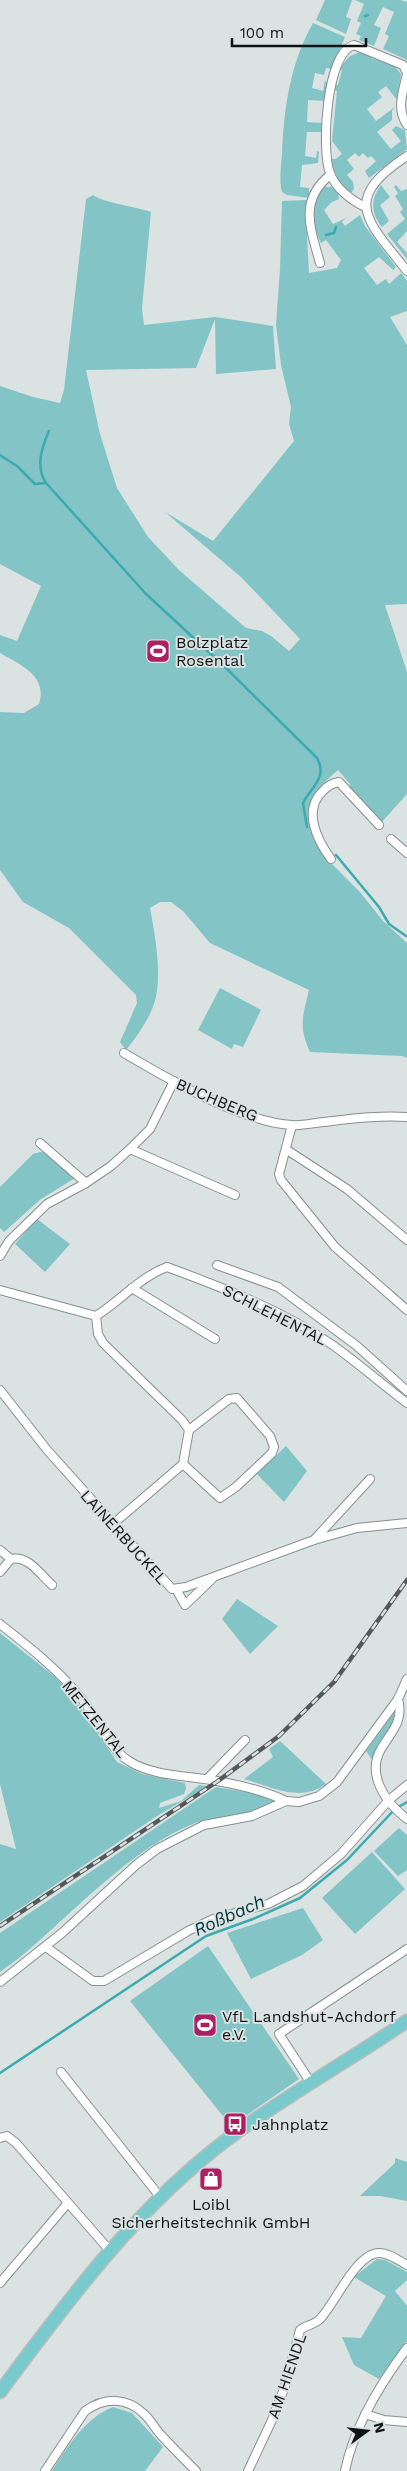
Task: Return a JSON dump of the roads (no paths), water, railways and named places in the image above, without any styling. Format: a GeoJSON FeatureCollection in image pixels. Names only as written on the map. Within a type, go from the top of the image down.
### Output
{"type":"FeatureCollection","features":[{"type":"Feature","properties":{"kind":"main road"},"geometry":{"type":"LineString","coordinates":[[0,2392],[111,2252],[161,2198],[232,2136],[407,2021]]}},
{"type":"Feature","properties":{"kind":"street"},"geometry":{"type":"LineString","coordinates":[[366,207],[344,193],[330,175],[326,148],[330,94],[336,68],[347,49],[354,45],[360,46],[403,65],[407,74],[400,109],[407,125]]}},
{"type":"Feature","properties":{"kind":"street"},"geometry":{"type":"LineString","coordinates":[[407,156],[377,179],[368,193],[366,207],[375,231],[407,270]]}},
{"type":"Feature","properties":{"kind":"street"},"geometry":{"type":"LineString","coordinates":[[320,263],[308,210],[312,199],[324,180],[330,175]]}},
{"type":"Feature","properties":{"kind":"street"},"geometry":{"type":"LineString","coordinates":[[331,858],[321,843],[313,818],[315,801],[327,787],[339,782],[379,825]]}},
{"type":"Feature","properties":{"kind":"street"},"geometry":{"type":"LineString","coordinates":[[391,838],[407,853]]}},
{"type":"Feature","properties":{"kind":"street","name":"BUCHBERG"},"geometry":{"type":"LineString","coordinates":[[124,1053],[154,1072],[241,1113],[292,1125],[363,1118],[407,1117]]}},
{"type":"Feature","properties":{"kind":"street"},"geometry":{"type":"LineString","coordinates":[[0,1256],[10,1241],[47,1204],[86,1183],[112,1166],[150,1129],[174,1081]]}},
{"type":"Feature","properties":{"kind":"street"},"geometry":{"type":"LineString","coordinates":[[292,1125],[287,1150],[279,1174],[281,1180],[335,1247],[407,1310]]}},
{"type":"Feature","properties":{"kind":"street"},"geometry":{"type":"LineString","coordinates":[[40,1143],[86,1183]]}},
{"type":"Feature","properties":{"kind":"street"},"geometry":{"type":"LineString","coordinates":[[130,1149],[235,1195]]}},
{"type":"Feature","properties":{"kind":"street"},"geometry":{"type":"LineString","coordinates":[[287,1150],[347,1189],[407,1240]]}},
{"type":"Feature","properties":{"kind":"street","name":"SCHLEHENTAL"},"geometry":{"type":"LineString","coordinates":[[217,1264],[278,1287],[357,1346],[407,1391]]}},
{"type":"Feature","properties":{"kind":"street","name":"SCHLEHENTAL"},"geometry":{"type":"LineString","coordinates":[[96,1316],[115,1304],[132,1288],[167,1267],[222,1287],[300,1326],[333,1346],[407,1403]]}},
{"type":"Feature","properties":{"kind":"street"},"geometry":{"type":"LineString","coordinates":[[132,1288],[215,1339]]}},
{"type":"Feature","properties":{"kind":"street"},"geometry":{"type":"LineString","coordinates":[[0,1290],[96,1316],[98,1334],[104,1343],[182,1420],[189,1430]]}},
{"type":"Feature","properties":{"kind":"street","name":"LAINERBUCKEL"},"geometry":{"type":"LineString","coordinates":[[0,1390],[48,1450],[113,1524],[169,1587],[176,1590],[314,1540],[357,1528],[407,1523]]}},
{"type":"Feature","properties":{"kind":"street"},"geometry":{"type":"LineString","coordinates":[[113,1524],[183,1464],[189,1430],[229,1400],[237,1398],[270,1436],[274,1447],[272,1453],[236,1487],[220,1498],[183,1464]]}},
{"type":"Feature","properties":{"kind":"street","name":"LAINERBUCKEL"},"geometry":{"type":"LineString","coordinates":[[314,1540],[370,1479]]}},
{"type":"Feature","properties":{"kind":"street"},"geometry":{"type":"LineString","coordinates":[[0,1550],[11,1559]]}},
{"type":"Feature","properties":{"kind":"street"},"geometry":{"type":"LineString","coordinates":[[0,1572],[11,1559],[19,1557],[25,1560],[52,1585]]}},
{"type":"Feature","properties":{"kind":"street"},"geometry":{"type":"LineString","coordinates":[[176,1590],[185,1605],[214,1577]]}},
{"type":"Feature","properties":{"kind":"street","name":"METZENTAL"},"geometry":{"type":"LineString","coordinates":[[0,1624],[65,1680],[82,1698],[120,1755],[130,1762],[187,1778],[254,1789],[286,1801]]}},
{"type":"Feature","properties":{"kind":"street"},"geometry":{"type":"LineString","coordinates":[[0,1982],[46,1947],[136,1865],[157,1849],[204,1825],[252,1816],[286,1801],[309,1800],[330,1788],[398,1700],[407,1679]]}},
{"type":"Feature","properties":{"kind":"street"},"geometry":{"type":"LineString","coordinates":[[398,1700],[399,1721],[380,1751],[376,1766],[378,1784],[390,1802],[405,1818]]}},
{"type":"Feature","properties":{"kind":"street"},"geometry":{"type":"LineString","coordinates":[[207,1780],[244,1740]]}},
{"type":"Feature","properties":{"kind":"street"},"geometry":{"type":"LineString","coordinates":[[46,1947],[93,1981],[104,1981],[194,1928],[213,1919],[268,1904],[303,1886],[341,1854],[407,1785]]}},
{"type":"Feature","properties":{"kind":"street"},"geometry":{"type":"LineString","coordinates":[[311,2083],[279,2034],[407,1949]]}},
{"type":"Feature","properties":{"kind":"street"},"geometry":{"type":"LineString","coordinates":[[61,2072],[161,2198]]}},
{"type":"Feature","properties":{"kind":"street"},"geometry":{"type":"LineString","coordinates":[[0,2138],[7,2136],[16,2143],[111,2252]]}},
{"type":"Feature","properties":{"kind":"street"},"geometry":{"type":"LineString","coordinates":[[0,2283],[68,2204]]}},
{"type":"Feature","properties":{"kind":"street","name":"AM HIENDL"},"geometry":{"type":"LineString","coordinates":[[248,2471],[272,2420],[285,2386],[300,2330],[320,2319],[355,2270],[369,2255],[377,2253],[387,2254],[407,2265]]}},
{"type":"Feature","properties":{"kind":"street"},"geometry":{"type":"LineString","coordinates":[[345,2471],[358,2429],[407,2348]]}},
{"type":"Feature","properties":{"kind":"street"},"geometry":{"type":"LineString","coordinates":[[45,2471],[85,2411],[92,2406],[114,2399],[128,2403],[145,2414],[159,2433],[196,2471]]}},
{"type":"Feature","properties":{"kind":"street"},"geometry":{"type":"LineString","coordinates":[[366,2414],[384,2420],[407,2422]]}},
{"type":"Feature","properties":{"kind":"waterway"},"geometry":{"type":"LineString","coordinates":[[326,235],[334,233],[336,227]]}},
{"type":"Feature","properties":{"kind":"waterway"},"geometry":{"type":"LineString","coordinates":[[49,431],[42,450],[40,464],[46,483],[146,594],[224,666],[317,758],[321,771],[320,777],[303,803],[307,827]]}},
{"type":"Feature","properties":{"kind":"waterway"},"geometry":{"type":"LineString","coordinates":[[0,455],[17,466],[35,484],[45,483]]}},
{"type":"Feature","properties":{"kind":"waterway"},"geometry":{"type":"LineString","coordinates":[[336,855],[379,907],[389,924],[406,936]]}},
{"type":"Feature","properties":{"kind":"waterway","name":"Roßbach"},"geometry":{"type":"LineString","coordinates":[[0,2073],[206,1936],[253,1919],[300,1898],[347,1860],[395,1809],[407,1802]]}},
{"type":"Feature","properties":{"kind":"railway"},"geometry":{"type":"LineString","coordinates":[[0,1926],[218,1781],[279,1736],[334,1682],[407,1580]]}},
{"type":"Feature","properties":{"kind":"place","name":"Bolzplatz Rosental"},"geometry":{"type":"Point","coordinates":[158,651]}},
{"type":"Feature","properties":{"kind":"place","name":"VfL Landshut-Achdorf e.V."},"geometry":{"type":"Point","coordinates":[205,2025]}},
{"type":"Feature","properties":{"kind":"place","name":"Jahnplatz"},"geometry":{"type":"Point","coordinates":[235,2124]}},
{"type":"Feature","properties":{"kind":"place","name":"Loibl Sicherheitstechnik GmbH"},"geometry":{"type":"Point","coordinates":[211,2179]}}]}
